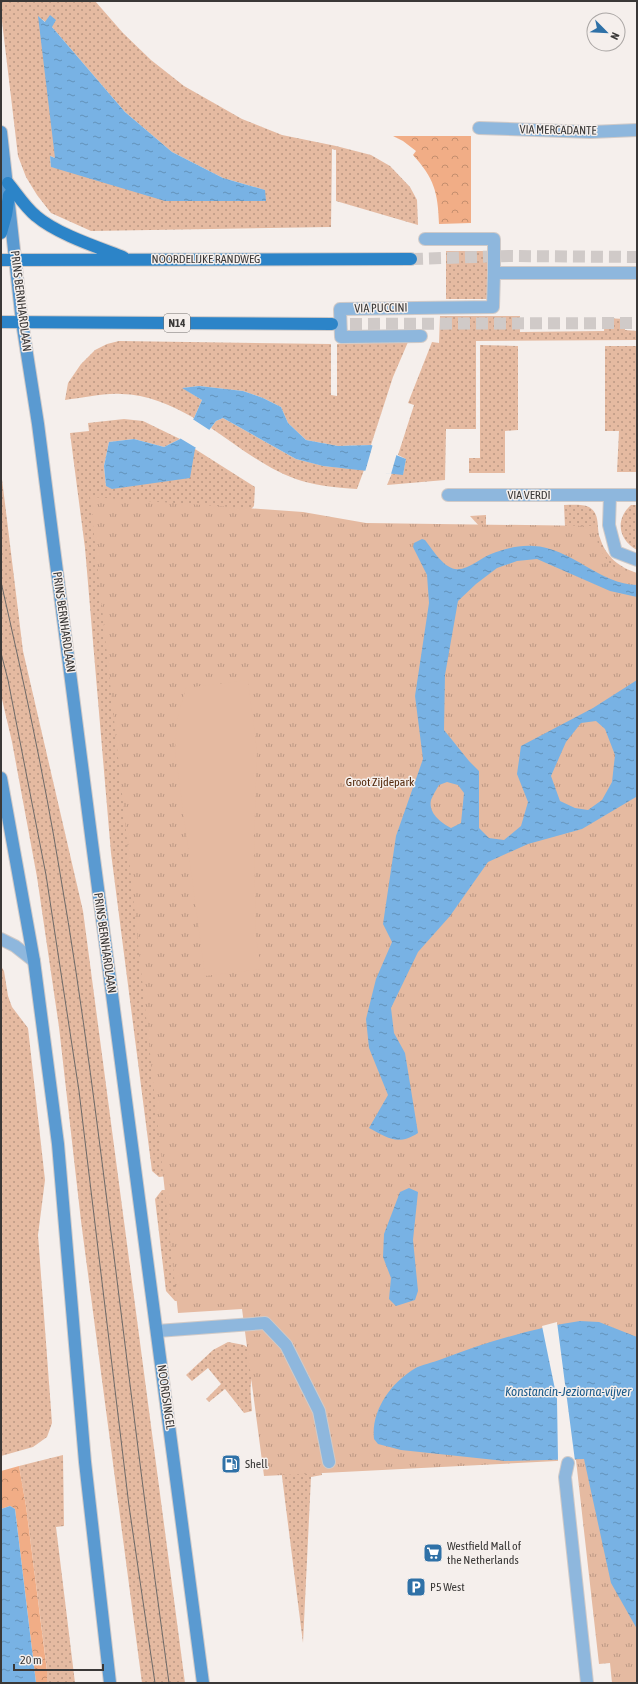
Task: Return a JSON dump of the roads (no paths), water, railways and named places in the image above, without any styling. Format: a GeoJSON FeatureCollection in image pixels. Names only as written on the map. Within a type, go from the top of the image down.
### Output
{"type":"FeatureCollection","features":[{"type":"Feature","properties":{"kind":"main road","name":"PRINS BERNHARDLAAN"},"geometry":{"type":"LineString","coordinates":[[1,132],[22,322],[38,424],[127,1111]]}},
{"type":"Feature","properties":{"kind":"main road"},"geometry":{"type":"LineString","coordinates":[[1,233],[6,215],[8,189]]}},
{"type":"Feature","properties":{"kind":"main road"},"geometry":{"type":"LineString","coordinates":[[8,189],[36,216],[47,224],[127,259]]}},
{"type":"Feature","properties":{"kind":"main road","name":"NOORDELIJKE RANDWEG"},"geometry":{"type":"LineString","coordinates":[[1,260],[411,259]]}},
{"type":"Feature","properties":{"kind":"main road","name":"N14"},"geometry":{"type":"LineString","coordinates":[[1,322],[332,324]]}},
{"type":"Feature","properties":{"kind":"main road"},"geometry":{"type":"LineString","coordinates":[[1,778],[34,961],[58,1144],[84,1455],[110,1683]]}},
{"type":"Feature","properties":{"kind":"main road","name":"NOORDSINGEL"},"geometry":{"type":"LineString","coordinates":[[127,1111],[203,1683]]}},
{"type":"Feature","properties":{"kind":"street","name":"VIA MERCADANTE"},"geometry":{"type":"LineString","coordinates":[[479,128],[591,132],[637,130]]}},
{"type":"Feature","properties":{"kind":"street","name":"VIA PUCCINI"},"geometry":{"type":"LineString","coordinates":[[421,336],[341,337],[340,309],[493,307],[494,239],[425,238]]}},
{"type":"Feature","properties":{"kind":"street"},"geometry":{"type":"LineString","coordinates":[[494,273],[637,273]]}},
{"type":"Feature","properties":{"kind":"street","name":"VIA VERDI"},"geometry":{"type":"LineString","coordinates":[[448,495],[637,495]]}},
{"type":"Feature","properties":{"kind":"street"},"geometry":{"type":"LineString","coordinates":[[610,495],[609,525],[616,552],[637,560]]}},
{"type":"Feature","properties":{"kind":"street"},"geometry":{"type":"LineString","coordinates":[[1,939],[15,946],[34,961]]}},
{"type":"Feature","properties":{"kind":"street"},"geometry":{"type":"LineString","coordinates":[[157,1331],[265,1323],[286,1345],[319,1411],[329,1462]]}},
{"type":"Feature","properties":{"kind":"street"},"geometry":{"type":"LineString","coordinates":[[568,1463],[565,1477],[587,1683]]}},
{"type":"Feature","properties":{"kind":"water"},"geometry":{"type":"Polygon","coordinates":[[[50,15],[56,20],[52,27],[125,112],[172,152],[223,178],[265,190],[266,201],[165,201],[51,167],[50,156],[55,158],[38,16],[45,22],[50,15]]]}},
{"type":"Feature","properties":{"kind":"water"},"geometry":{"type":"Polygon","coordinates":[[[199,386],[243,391],[263,398],[281,407],[288,423],[306,440],[338,446],[371,445],[406,459],[403,475],[323,466],[296,459],[223,418],[216,421],[195,449],[190,478],[112,489],[106,486],[104,466],[109,442],[134,439],[164,447],[180,439],[194,418],[202,400],[182,388],[199,386]]]}},
{"type":"Feature","properties":{"kind":"water"},"geometry":{"type":"Polygon","coordinates":[[[422,539],[425,540],[434,553],[446,565],[455,569],[465,568],[501,550],[522,546],[547,548],[573,559],[611,579],[637,585],[637,597],[610,591],[537,559],[517,561],[497,568],[476,584],[458,601],[445,675],[444,730],[479,771],[479,828],[489,838],[504,840],[521,826],[528,802],[517,774],[521,746],[593,708],[637,680],[637,784],[636,797],[582,829],[528,844],[488,862],[450,916],[418,952],[391,1008],[394,1033],[405,1053],[418,1133],[411,1137],[399,1140],[388,1137],[369,1128],[388,1095],[369,1048],[366,1019],[376,979],[392,942],[383,924],[396,836],[423,759],[415,696],[429,603],[427,575],[413,547],[414,543],[422,539]],[[596,721],[581,723],[566,742],[551,776],[560,801],[575,808],[588,810],[602,800],[612,782],[615,755],[605,729],[596,721]],[[447,782],[439,785],[431,800],[431,809],[436,817],[451,828],[461,823],[464,793],[458,785],[447,782]]]}},
{"type":"Feature","properties":{"kind":"water"},"geometry":{"type":"Polygon","coordinates":[[[409,1188],[418,1192],[413,1240],[418,1291],[415,1300],[396,1306],[389,1299],[391,1278],[383,1257],[384,1234],[400,1192],[409,1188]]]}},
{"type":"Feature","properties":{"kind":"water","name":"Konstancin-Jeziorna-vijver"},"geometry":{"type":"Polygon","coordinates":[[[580,1321],[599,1322],[637,1337],[637,1629],[611,1583],[584,1459],[505,1461],[401,1450],[378,1444],[374,1439],[376,1418],[384,1399],[397,1382],[414,1369],[510,1336],[580,1321]]]}},
{"type":"Feature","properties":{"kind":"water"},"geometry":{"type":"Polygon","coordinates":[[[10,1506],[15,1509],[36,1683],[1,1683],[1,1509],[10,1506]]]}},
{"type":"Feature","properties":{"kind":"tunnel"},"geometry":{"type":"LineString","coordinates":[[411,259],[509,256],[637,257]]}},
{"type":"Feature","properties":{"kind":"tunnel"},"geometry":{"type":"LineString","coordinates":[[332,324],[637,323]]}},
{"type":"Feature","properties":{"kind":"tram line"},"geometry":{"type":"LineString","coordinates":[[1,582],[40,763],[54,836],[76,972],[97,1122],[169,1683]]}},
{"type":"Feature","properties":{"kind":"tram line"},"geometry":{"type":"LineString","coordinates":[[1,653],[8,680],[46,875],[79,1091],[129,1506],[155,1683]]}},
{"type":"Feature","properties":{"kind":"place","name":"Shell"},"geometry":{"type":"Point","coordinates":[231,1464]}},
{"type":"Feature","properties":{"kind":"place","name":"Westfield Mall of the Netherlands"},"geometry":{"type":"Point","coordinates":[433,1553]}},
{"type":"Feature","properties":{"kind":"place","name":"P5 West"},"geometry":{"type":"Point","coordinates":[416,1587]}},
{"type":"Feature","properties":{"kind":"park label","name":"Groot Zijdepark"},"geometry":{"type":"Point","coordinates":[380,782]}}]}
